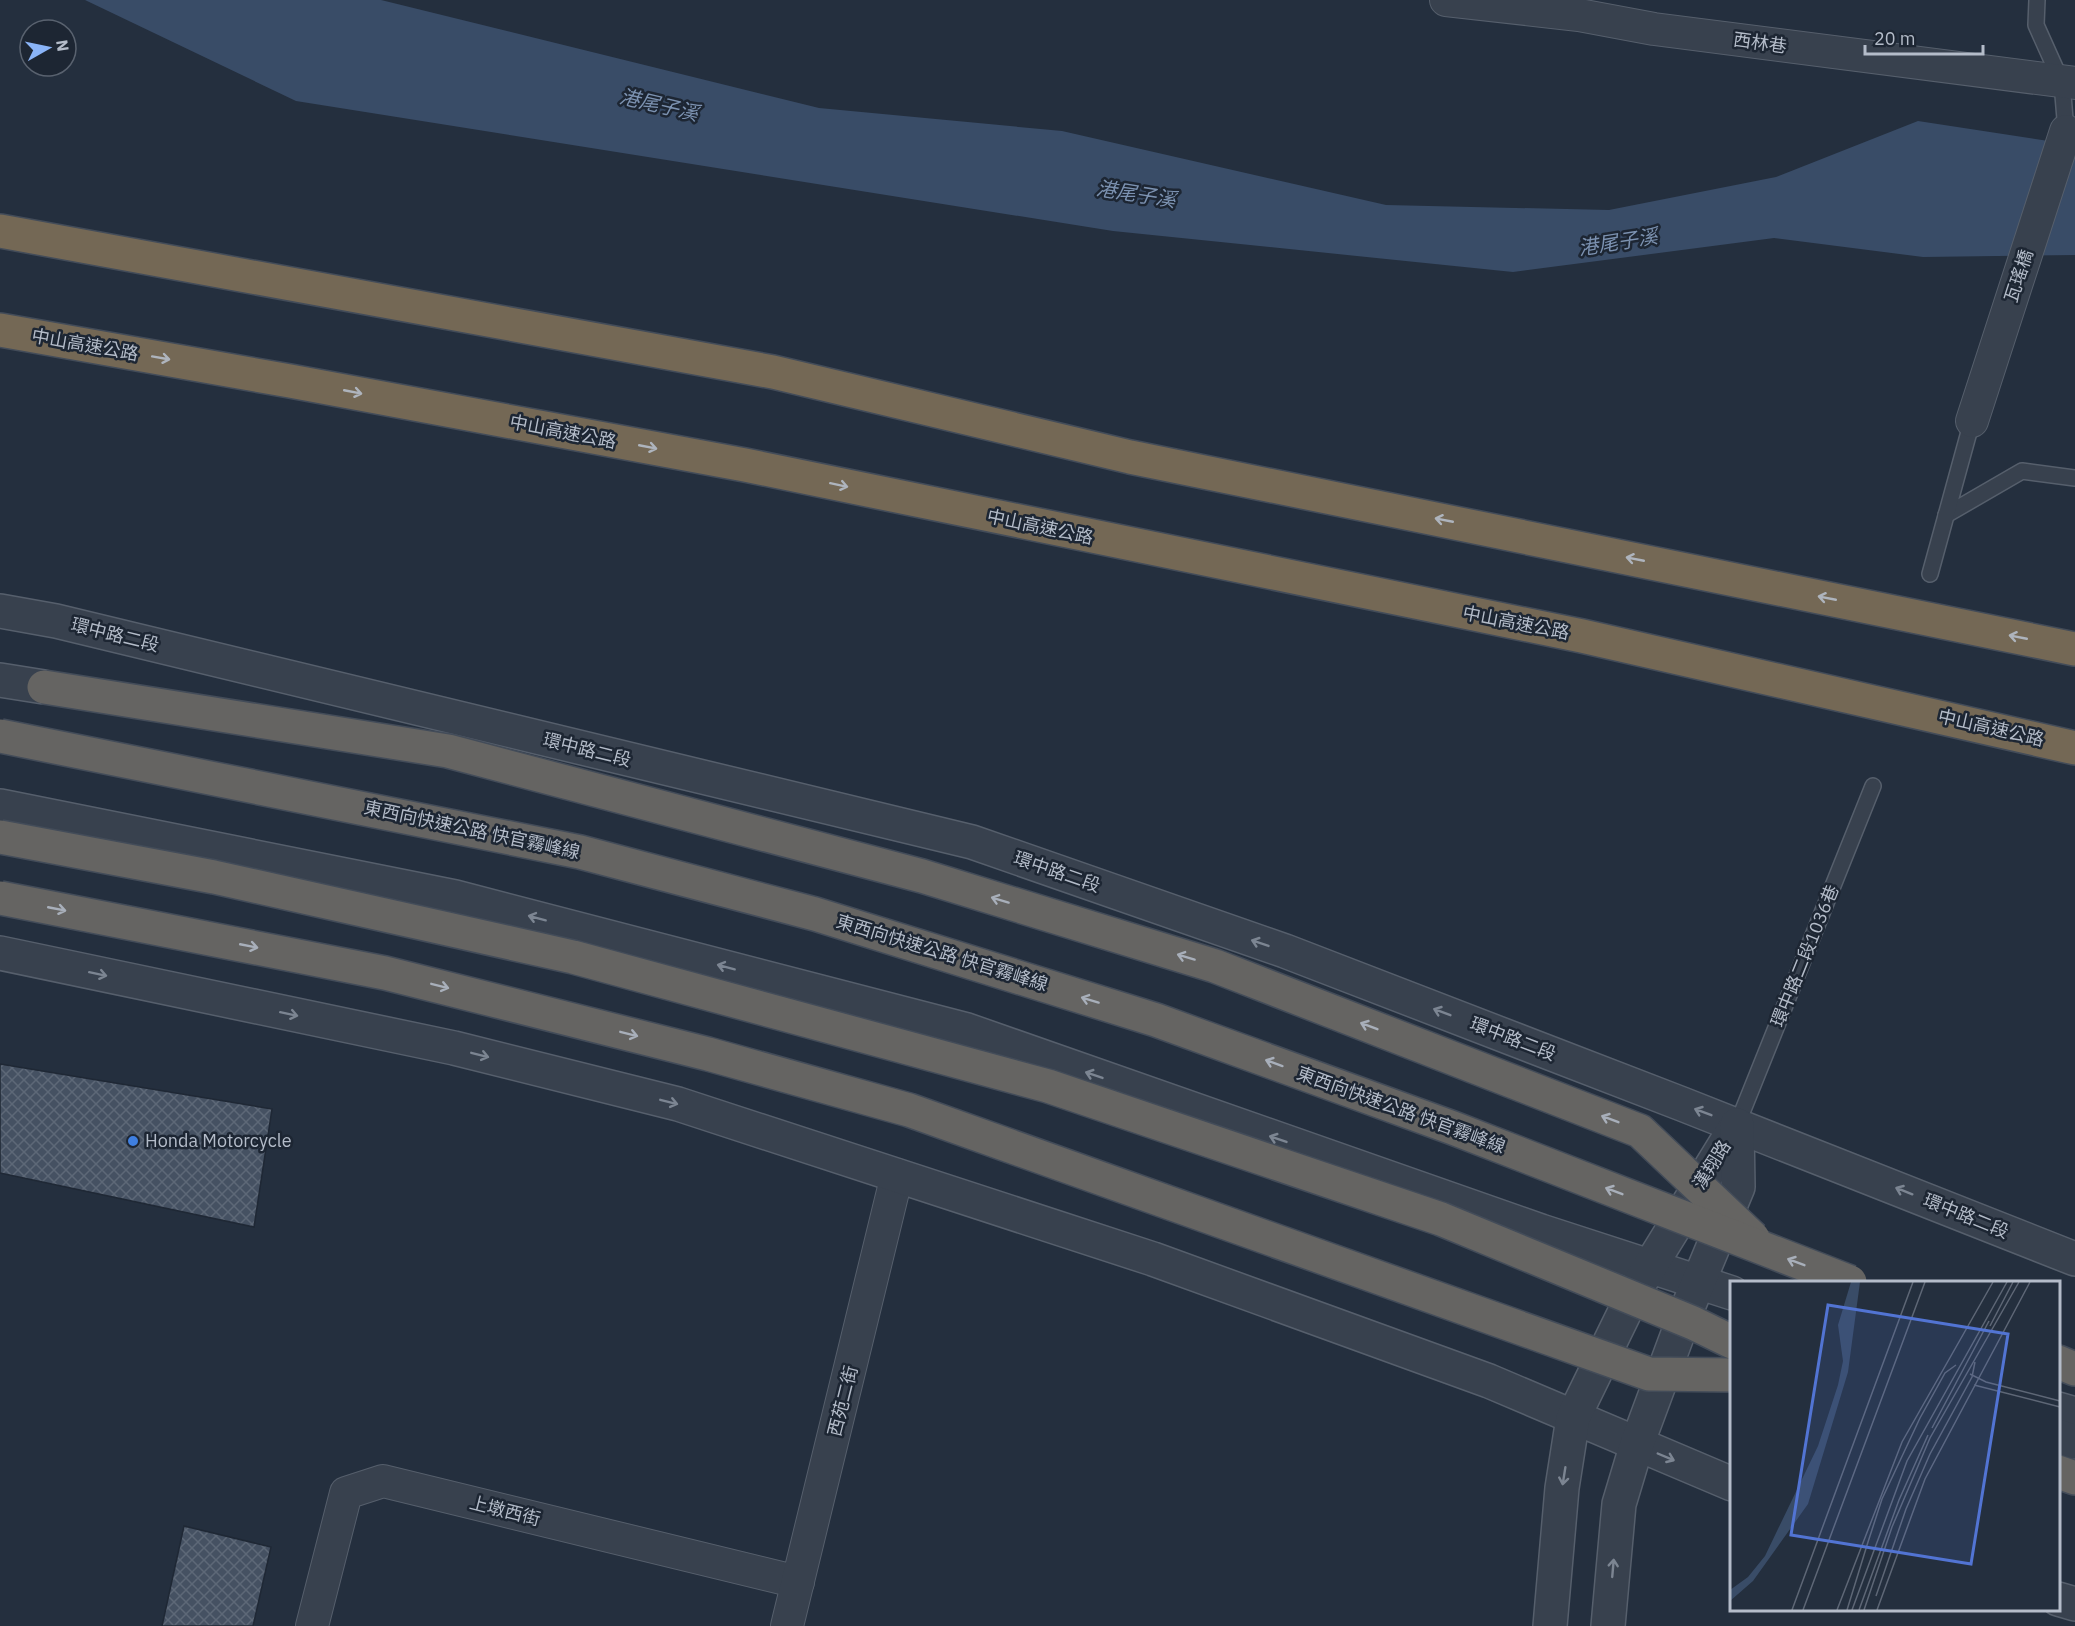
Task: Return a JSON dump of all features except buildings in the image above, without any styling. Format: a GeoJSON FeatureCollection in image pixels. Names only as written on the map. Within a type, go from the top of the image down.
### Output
{"type":"FeatureCollection","features":[{"type":"Feature","properties":{"kind":"highway"},"geometry":{"type":"LineString","coordinates":[[0,231],[773,372],[1130,456],[2075,649]]}},
{"type":"Feature","properties":{"kind":"highway","name":"中山高速公路"},"geometry":{"type":"LineString","coordinates":[[0,330],[745,465],[1582,636],[2075,748]]}},
{"type":"Feature","properties":{"kind":"highway"},"geometry":{"type":"LineString","coordinates":[[44,687],[448,751],[922,876],[1215,966],[1640,1131],[1765,1250]]}},
{"type":"Feature","properties":{"kind":"highway","name":"東西向快速公路 快官霧峰線"},"geometry":{"type":"LineString","coordinates":[[0,736],[580,852],[816,914],[1156,1020],[1453,1128],[1847,1281]]}},
{"type":"Feature","properties":{"kind":"highway"},"geometry":{"type":"LineString","coordinates":[[0,837],[214,878],[573,957],[1048,1086],[1441,1219],[1693,1323],[1730,1342]]}},
{"type":"Feature","properties":{"kind":"highway"},"geometry":{"type":"LineString","coordinates":[[0,898],[386,973],[719,1057],[909,1110],[1649,1374],[1730,1375]]}},
{"type":"Feature","properties":{"kind":"highway"},"geometry":{"type":"LineString","coordinates":[[2060,1363],[2075,1369]]}},
{"type":"Feature","properties":{"kind":"highway"},"geometry":{"type":"LineString","coordinates":[[2060,1473],[2075,1478]]}},
{"type":"Feature","properties":{"kind":"street","name":"西林巷"},"geometry":{"type":"LineString","coordinates":[[1446,0],[1579,15],[1654,29],[2069,83]]}},
{"type":"Feature","properties":{"kind":"street","name":"瓦瑤橋"},"geometry":{"type":"LineString","coordinates":[[1972,421],[2066,131]]}},
{"type":"Feature","properties":{"kind":"street","name":"環中路二段"},"geometry":{"type":"LineString","coordinates":[[0,611],[67,623],[972,842],[1285,951],[1737,1125],[2075,1259]]}},
{"type":"Feature","properties":{"kind":"street"},"geometry":{"type":"LineString","coordinates":[[0,680],[44,687]]}},
{"type":"Feature","properties":{"kind":"street"},"geometry":{"type":"LineString","coordinates":[[0,806],[455,897],[967,1030],[1642,1278],[1686,1312],[1730,1327]]}},
{"type":"Feature","properties":{"kind":"street"},"geometry":{"type":"LineString","coordinates":[[0,844],[446,928],[852,1018],[1533,1248],[1642,1278],[1700,1280],[1730,1293]]}},
{"type":"Feature","properties":{"kind":"street"},"geometry":{"type":"LineString","coordinates":[[0,953],[454,1048],[678,1104],[1153,1259],[1489,1381],[1730,1484]]}},
{"type":"Feature","properties":{"kind":"street","name":"漢翔路"},"geometry":{"type":"LineString","coordinates":[[1550,1626],[1562,1488],[1573,1418],[1642,1278],[1737,1125]]}},
{"type":"Feature","properties":{"kind":"street","name":"漢翔路"},"geometry":{"type":"LineString","coordinates":[[1608,1626],[1619,1504],[1637,1444],[1686,1312],[1738,1187],[1737,1125]]}},
{"type":"Feature","properties":{"kind":"street","name":"西苑二街"},"geometry":{"type":"LineString","coordinates":[[787,1626],[897,1175]]}},
{"type":"Feature","properties":{"kind":"street"},"geometry":{"type":"LineString","coordinates":[[2060,1410],[2075,1414]]}},
{"type":"Feature","properties":{"kind":"street"},"geometry":{"type":"LineString","coordinates":[[2060,1437],[2075,1442]]}},
{"type":"Feature","properties":{"kind":"street","name":"上墩西街"},"geometry":{"type":"LineString","coordinates":[[312,1626],[346,1493],[383,1481],[798,1582]]}},
{"type":"Feature","properties":{"kind":"street"},"geometry":{"type":"LineString","coordinates":[[2060,1600],[2075,1605]]}},
{"type":"Feature","properties":{"kind":"lane"},"geometry":{"type":"LineString","coordinates":[[2037,0],[2036,25],[2069,83],[2066,131]]}},
{"type":"Feature","properties":{"kind":"lane"},"geometry":{"type":"LineString","coordinates":[[1930,574],[1972,421]]}},
{"type":"Feature","properties":{"kind":"lane"},"geometry":{"type":"LineString","coordinates":[[1946,515],[2022,471],[2075,478]]}},
{"type":"Feature","properties":{"kind":"lane","name":"環中路二段1036巷"},"geometry":{"type":"LineString","coordinates":[[1737,1125],[1873,786]]}},
{"type":"Feature","properties":{"kind":"water","name":"港尾子溪"},"geometry":{"type":"Polygon","coordinates":[[[85,0],[381,0],[819,108],[1062,131],[1386,205],[1609,210],[1776,177],[1918,121],[2075,145],[2075,255],[1923,257],[1774,238],[1513,272],[1113,231],[296,101],[85,0]]]}},
{"type":"Feature","properties":{"kind":"place","name":"Honda Motorcycle"},"geometry":{"type":"Point","coordinates":[133,1141]}}]}
